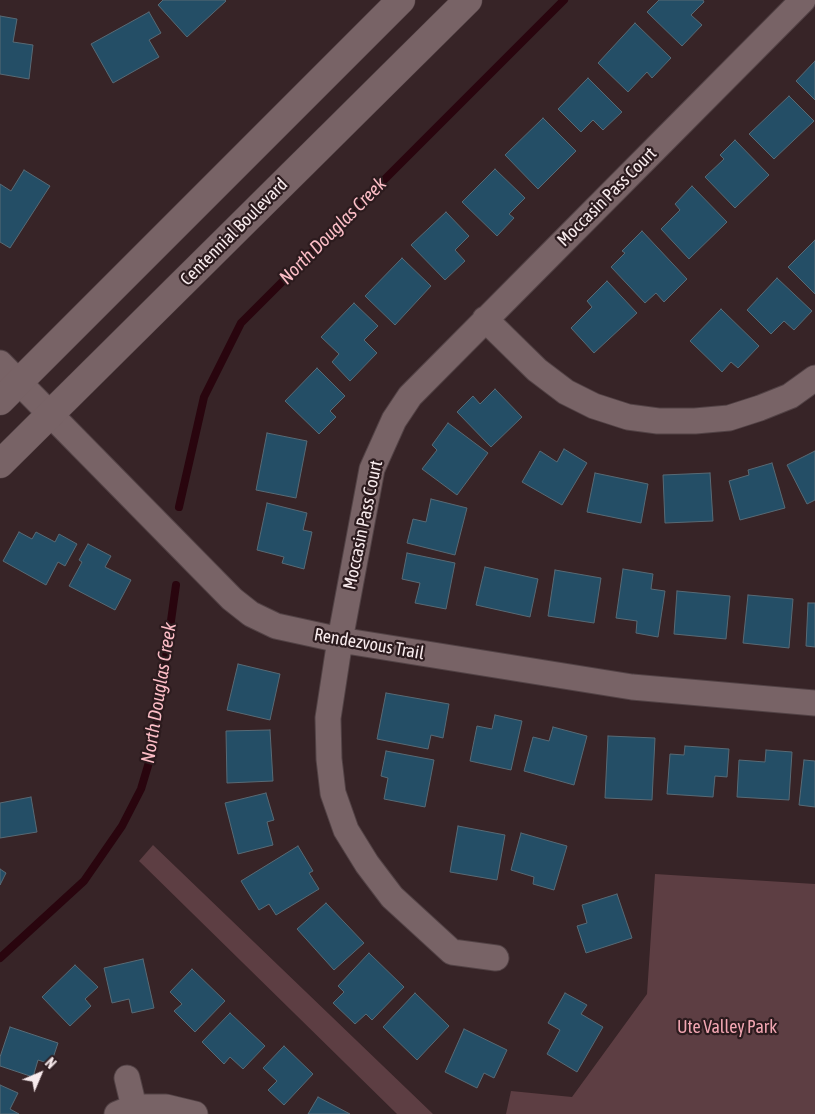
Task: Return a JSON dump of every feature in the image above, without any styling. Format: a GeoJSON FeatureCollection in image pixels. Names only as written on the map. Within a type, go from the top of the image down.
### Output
{"type":"FeatureCollection","features":[{"type":"Feature","properties":{"kind":"main road"},"geometry":{"type":"LineString","coordinates":[[0,401],[400,0]]}},
{"type":"Feature","properties":{"kind":"main road","name":"Centennial Boulevard"},"geometry":{"type":"LineString","coordinates":[[0,464],[468,0]]}},
{"type":"Feature","properties":{"kind":"street","name":"Moccasin Pass Court"},"geometry":{"type":"LineString","coordinates":[[496,958],[452,952],[392,897],[367,864],[346,830],[333,793],[329,759],[328,718],[340,640],[372,469],[394,420],[410,396],[803,0]]}},
{"type":"Feature","properties":{"kind":"street"},"geometry":{"type":"LineString","coordinates":[[485,320],[537,370],[566,392],[594,406],[628,417],[658,421],[695,421],[729,418],[790,396],[815,378]]}},
{"type":"Feature","properties":{"kind":"street","name":"Rendezvous Trail"},"geometry":{"type":"LineString","coordinates":[[0,363],[232,599],[251,614],[276,626],[340,640],[632,687],[815,703]]}},
{"type":"Feature","properties":{"kind":"street"},"geometry":{"type":"LineString","coordinates":[[127,1078],[126,1110],[166,1107],[195,1114]]}},
{"type":"Feature","properties":{"kind":"green space"},"geometry":{"type":"Polygon","coordinates":[[[153,845],[433,1114],[397,1114],[139,861],[153,845]]]}},
{"type":"Feature","properties":{"kind":"green space","name":"Ute Valley Park"},"geometry":{"type":"Polygon","coordinates":[[[655,874],[815,884],[815,1114],[506,1114],[511,1091],[572,1097],[647,994],[655,874]]]}},
{"type":"Feature","properties":{"kind":"building"},"geometry":{"type":"Polygon","coordinates":[[[163,0],[226,1],[187,37],[158,5],[163,0]]]}},
{"type":"Feature","properties":{"kind":"building"},"geometry":{"type":"Polygon","coordinates":[[[659,0],[703,0],[704,2],[691,15],[702,25],[682,46],[647,12],[659,0]]]}},
{"type":"Feature","properties":{"kind":"building"},"geometry":{"type":"Polygon","coordinates":[[[149,12],[161,33],[149,40],[159,57],[113,83],[91,44],[149,12]]]}},
{"type":"Feature","properties":{"kind":"building"},"geometry":{"type":"Polygon","coordinates":[[[0,16],[17,19],[13,42],[33,45],[29,79],[0,74],[0,16]]]}},
{"type":"Feature","properties":{"kind":"building"},"geometry":{"type":"Polygon","coordinates":[[[635,23],[671,58],[652,78],[647,72],[628,92],[598,63],[635,23]]]}},
{"type":"Feature","properties":{"kind":"building"},"geometry":{"type":"Polygon","coordinates":[[[815,61],[815,100],[796,81],[815,61]]]}},
{"type":"Feature","properties":{"kind":"building"},"geometry":{"type":"Polygon","coordinates":[[[588,78],[622,112],[603,130],[593,120],[581,132],[558,109],[588,78]]]}},
{"type":"Feature","properties":{"kind":"building"},"geometry":{"type":"Polygon","coordinates":[[[789,96],[814,121],[774,159],[749,134],[789,96]]]}},
{"type":"Feature","properties":{"kind":"building"},"geometry":{"type":"Polygon","coordinates":[[[543,118],[576,151],[538,189],[505,155],[543,118]]]}},
{"type":"Feature","properties":{"kind":"building"},"geometry":{"type":"Polygon","coordinates":[[[735,140],[769,175],[735,208],[705,177],[724,159],[720,155],[735,140]]]}},
{"type":"Feature","properties":{"kind":"building"},"geometry":{"type":"Polygon","coordinates":[[[495,169],[525,198],[509,214],[514,218],[497,236],[462,202],[495,169]]]}},
{"type":"Feature","properties":{"kind":"building"},"geometry":{"type":"Polygon","coordinates":[[[24,170],[50,186],[10,248],[0,242],[0,184],[11,191],[24,170]]]}},
{"type":"Feature","properties":{"kind":"building"},"geometry":{"type":"Polygon","coordinates":[[[692,186],[727,222],[689,259],[661,229],[680,210],[675,204],[692,186]]]}},
{"type":"Feature","properties":{"kind":"building"},"geometry":{"type":"Polygon","coordinates":[[[446,212],[469,236],[455,250],[465,261],[445,280],[411,245],[446,212]]]}},
{"type":"Feature","properties":{"kind":"building"},"geometry":{"type":"Polygon","coordinates":[[[642,231],[687,279],[664,302],[656,293],[645,303],[611,267],[625,253],[622,251],[642,231]]]}},
{"type":"Feature","properties":{"kind":"building"},"geometry":{"type":"Polygon","coordinates":[[[815,240],[815,294],[788,267],[815,240]]]}},
{"type":"Feature","properties":{"kind":"building"},"geometry":{"type":"Polygon","coordinates":[[[402,258],[431,286],[395,325],[365,296],[402,258]]]}},
{"type":"Feature","properties":{"kind":"building"},"geometry":{"type":"Polygon","coordinates":[[[777,278],[812,311],[794,330],[784,321],[771,334],[747,310],[777,278]]]}},
{"type":"Feature","properties":{"kind":"building"},"geometry":{"type":"Polygon","coordinates":[[[607,281],[637,313],[594,353],[571,328],[592,307],[587,301],[607,281]]]}},
{"type":"Feature","properties":{"kind":"building"},"geometry":{"type":"Polygon","coordinates":[[[354,303],[378,326],[364,340],[377,353],[350,381],[332,362],[339,354],[321,337],[354,303]]]}},
{"type":"Feature","properties":{"kind":"building"},"geometry":{"type":"Polygon","coordinates":[[[721,309],[759,346],[738,368],[731,362],[722,372],[690,341],[721,309]]]}},
{"type":"Feature","properties":{"kind":"building"},"geometry":{"type":"Polygon","coordinates":[[[317,368],[345,396],[330,411],[336,417],[319,434],[285,401],[317,368]]]}},
{"type":"Feature","properties":{"kind":"building"},"geometry":{"type":"Polygon","coordinates":[[[495,389],[522,417],[491,447],[457,412],[473,396],[480,404],[495,389]]]}},
{"type":"Feature","properties":{"kind":"building"},"geometry":{"type":"Polygon","coordinates":[[[448,423],[488,453],[457,495],[422,469],[437,450],[432,445],[448,423]]]}},
{"type":"Feature","properties":{"kind":"building"},"geometry":{"type":"Polygon","coordinates":[[[267,433],[307,441],[296,498],[256,490],[267,433]]]}},
{"type":"Feature","properties":{"kind":"building"},"geometry":{"type":"Polygon","coordinates":[[[564,449],[587,463],[562,505],[522,482],[540,451],[557,462],[564,449]]]}},
{"type":"Feature","properties":{"kind":"building"},"geometry":{"type":"Polygon","coordinates":[[[815,451],[815,500],[807,504],[787,465],[815,451]]]}},
{"type":"Feature","properties":{"kind":"building"},"geometry":{"type":"Polygon","coordinates":[[[772,463],[785,508],[740,520],[729,481],[749,475],[748,470],[772,463]]]}},
{"type":"Feature","properties":{"kind":"building"},"geometry":{"type":"Polygon","coordinates":[[[595,473],[648,484],[641,523],[587,512],[595,473]]]}},
{"type":"Feature","properties":{"kind":"building"},"geometry":{"type":"Polygon","coordinates":[[[710,473],[713,521],[665,523],[663,475],[710,473]]]}},
{"type":"Feature","properties":{"kind":"building"},"geometry":{"type":"Polygon","coordinates":[[[431,499],[467,508],[455,555],[407,543],[413,519],[426,522],[431,499]]]}},
{"type":"Feature","properties":{"kind":"building"},"geometry":{"type":"Polygon","coordinates":[[[267,503],[307,513],[303,530],[312,532],[304,569],[282,563],[284,557],[257,550],[267,503]]]}},
{"type":"Feature","properties":{"kind":"building"},"geometry":{"type":"Polygon","coordinates":[[[19,532],[32,539],[36,532],[55,542],[59,534],[77,544],[65,566],[58,562],[46,585],[3,561],[19,532]]]}},
{"type":"Feature","properties":{"kind":"building"},"geometry":{"type":"Polygon","coordinates":[[[88,544],[111,556],[105,567],[131,580],[115,610],[69,586],[82,562],[79,560],[88,544]]]}},
{"type":"Feature","properties":{"kind":"building"},"geometry":{"type":"Polygon","coordinates":[[[407,553],[455,563],[446,609],[415,603],[420,583],[402,579],[407,553]]]}},
{"type":"Feature","properties":{"kind":"building"},"geometry":{"type":"Polygon","coordinates":[[[485,567],[538,579],[530,617],[476,605],[485,567]]]}},
{"type":"Feature","properties":{"kind":"building"},"geometry":{"type":"Polygon","coordinates":[[[623,569],[653,574],[651,589],[665,591],[658,637],[636,633],[637,621],[616,618],[623,569]]]}},
{"type":"Feature","properties":{"kind":"building"},"geometry":{"type":"Polygon","coordinates":[[[555,570],[601,578],[594,623],[548,616],[555,570]]]}},
{"type":"Feature","properties":{"kind":"building"},"geometry":{"type":"Polygon","coordinates":[[[677,591],[730,596],[726,639],[674,634],[677,591]]]}},
{"type":"Feature","properties":{"kind":"building"},"geometry":{"type":"Polygon","coordinates":[[[748,595],[793,599],[789,648],[743,643],[748,595]]]}},
{"type":"Feature","properties":{"kind":"building"},"geometry":{"type":"Polygon","coordinates":[[[808,603],[815,603],[815,647],[806,646],[808,603]]]}},
{"type":"Feature","properties":{"kind":"building"},"geometry":{"type":"Polygon","coordinates":[[[238,664],[280,674],[270,720],[227,710],[238,664]]]}},
{"type":"Feature","properties":{"kind":"building"},"geometry":{"type":"Polygon","coordinates":[[[386,693],[449,704],[443,738],[431,735],[428,749],[377,739],[386,693]]]}},
{"type":"Feature","properties":{"kind":"building"},"geometry":{"type":"Polygon","coordinates":[[[495,715],[522,721],[511,770],[470,761],[477,726],[492,729],[495,715]]]}},
{"type":"Feature","properties":{"kind":"building"},"geometry":{"type":"Polygon","coordinates":[[[553,727],[587,736],[574,785],[524,771],[533,737],[549,741],[553,727]]]}},
{"type":"Feature","properties":{"kind":"building"},"geometry":{"type":"Polygon","coordinates":[[[270,730],[273,781],[227,783],[226,731],[270,730]]]}},
{"type":"Feature","properties":{"kind":"building"},"geometry":{"type":"Polygon","coordinates":[[[608,736],[655,738],[652,800],[605,798],[608,736]]]}},
{"type":"Feature","properties":{"kind":"building"},"geometry":{"type":"Polygon","coordinates":[[[685,746],[729,749],[727,777],[715,776],[713,797],[667,794],[670,754],[684,755],[685,746]]]}},
{"type":"Feature","properties":{"kind":"building"},"geometry":{"type":"Polygon","coordinates":[[[766,750],[792,752],[789,800],[737,797],[739,760],[765,762],[766,750]]]}},
{"type":"Feature","properties":{"kind":"building"},"geometry":{"type":"Polygon","coordinates":[[[386,751],[434,760],[425,807],[384,799],[388,778],[381,776],[386,751]]]}},
{"type":"Feature","properties":{"kind":"building"},"geometry":{"type":"Polygon","coordinates":[[[804,760],[815,761],[815,807],[799,805],[804,760]]]}},
{"type":"Feature","properties":{"kind":"building"},"geometry":{"type":"Polygon","coordinates":[[[266,793],[274,820],[267,822],[273,845],[238,854],[225,803],[266,793]]]}},
{"type":"Feature","properties":{"kind":"building"},"geometry":{"type":"Polygon","coordinates":[[[31,797],[37,832],[0,838],[0,803],[31,797]]]}},
{"type":"Feature","properties":{"kind":"building"},"geometry":{"type":"Polygon","coordinates":[[[458,826],[505,835],[497,880],[450,872],[458,826]]]}},
{"type":"Feature","properties":{"kind":"building"},"geometry":{"type":"Polygon","coordinates":[[[521,833],[567,846],[554,890],[533,884],[534,877],[511,870],[521,833]]]}},
{"type":"Feature","properties":{"kind":"building"},"geometry":{"type":"Polygon","coordinates":[[[298,846],[313,871],[309,873],[319,889],[276,915],[269,904],[259,910],[241,881],[298,846]]]}},
{"type":"Feature","properties":{"kind":"building"},"geometry":{"type":"Polygon","coordinates":[[[0,869],[6,873],[0,885],[0,869]]]}},
{"type":"Feature","properties":{"kind":"building"},"geometry":{"type":"Polygon","coordinates":[[[617,894],[632,938],[586,953],[577,926],[587,923],[582,905],[617,894]]]}},
{"type":"Feature","properties":{"kind":"building"},"geometry":{"type":"Polygon","coordinates":[[[326,903],[364,943],[334,970],[297,929],[326,903]]]}},
{"type":"Feature","properties":{"kind":"building"},"geometry":{"type":"Polygon","coordinates":[[[369,953],[404,987],[372,1020],[366,1014],[355,1024],[333,1003],[344,992],[338,986],[369,953]]]}},
{"type":"Feature","properties":{"kind":"building"},"geometry":{"type":"Polygon","coordinates":[[[143,959],[154,1008],[132,1013],[129,999],[112,1003],[104,968],[143,959]]]}},
{"type":"Feature","properties":{"kind":"building"},"geometry":{"type":"Polygon","coordinates":[[[75,965],[98,987],[85,999],[91,1006],[70,1026],[42,997],[75,965]]]}},
{"type":"Feature","properties":{"kind":"building"},"geometry":{"type":"Polygon","coordinates":[[[192,969],[225,1001],[195,1032],[174,1011],[182,1004],[170,992],[192,969]]]}},
{"type":"Feature","properties":{"kind":"building"},"geometry":{"type":"Polygon","coordinates":[[[415,993],[449,1026],[417,1060],[383,1027],[415,993]]]}},
{"type":"Feature","properties":{"kind":"building"},"geometry":{"type":"Polygon","coordinates":[[[565,993],[587,1005],[581,1014],[603,1027],[577,1072],[547,1054],[560,1030],[548,1023],[565,993]]]}},
{"type":"Feature","properties":{"kind":"building"},"geometry":{"type":"Polygon","coordinates":[[[230,1013],[265,1046],[243,1069],[230,1057],[224,1064],[202,1042],[230,1013]]]}},
{"type":"Feature","properties":{"kind":"building"},"geometry":{"type":"Polygon","coordinates":[[[10,1027],[58,1043],[51,1064],[38,1060],[33,1077],[0,1066],[0,1057],[10,1027]]]}},
{"type":"Feature","properties":{"kind":"building"},"geometry":{"type":"Polygon","coordinates":[[[464,1029],[507,1050],[494,1078],[484,1073],[477,1088],[445,1072],[464,1029]]]}},
{"type":"Feature","properties":{"kind":"building"},"geometry":{"type":"Polygon","coordinates":[[[284,1046],[313,1074],[284,1105],[268,1090],[277,1081],[263,1068],[284,1046]]]}},
{"type":"Feature","properties":{"kind":"building"},"geometry":{"type":"Polygon","coordinates":[[[0,1085],[18,1093],[10,1109],[19,1114],[0,1114],[0,1085]]]}},
{"type":"Feature","properties":{"kind":"building"},"geometry":{"type":"Polygon","coordinates":[[[318,1097],[350,1114],[308,1114],[318,1097]]]}},
{"type":"Feature","properties":{"kind":"waterway","name":"North Douglas Creek"},"geometry":{"type":"LineString","coordinates":[[179,507],[204,397],[241,323],[564,0]]}},
{"type":"Feature","properties":{"kind":"waterway","name":"North Douglas Creek"},"geometry":{"type":"LineString","coordinates":[[0,958],[84,881],[122,826],[141,789],[153,749],[176,585]]}}]}
